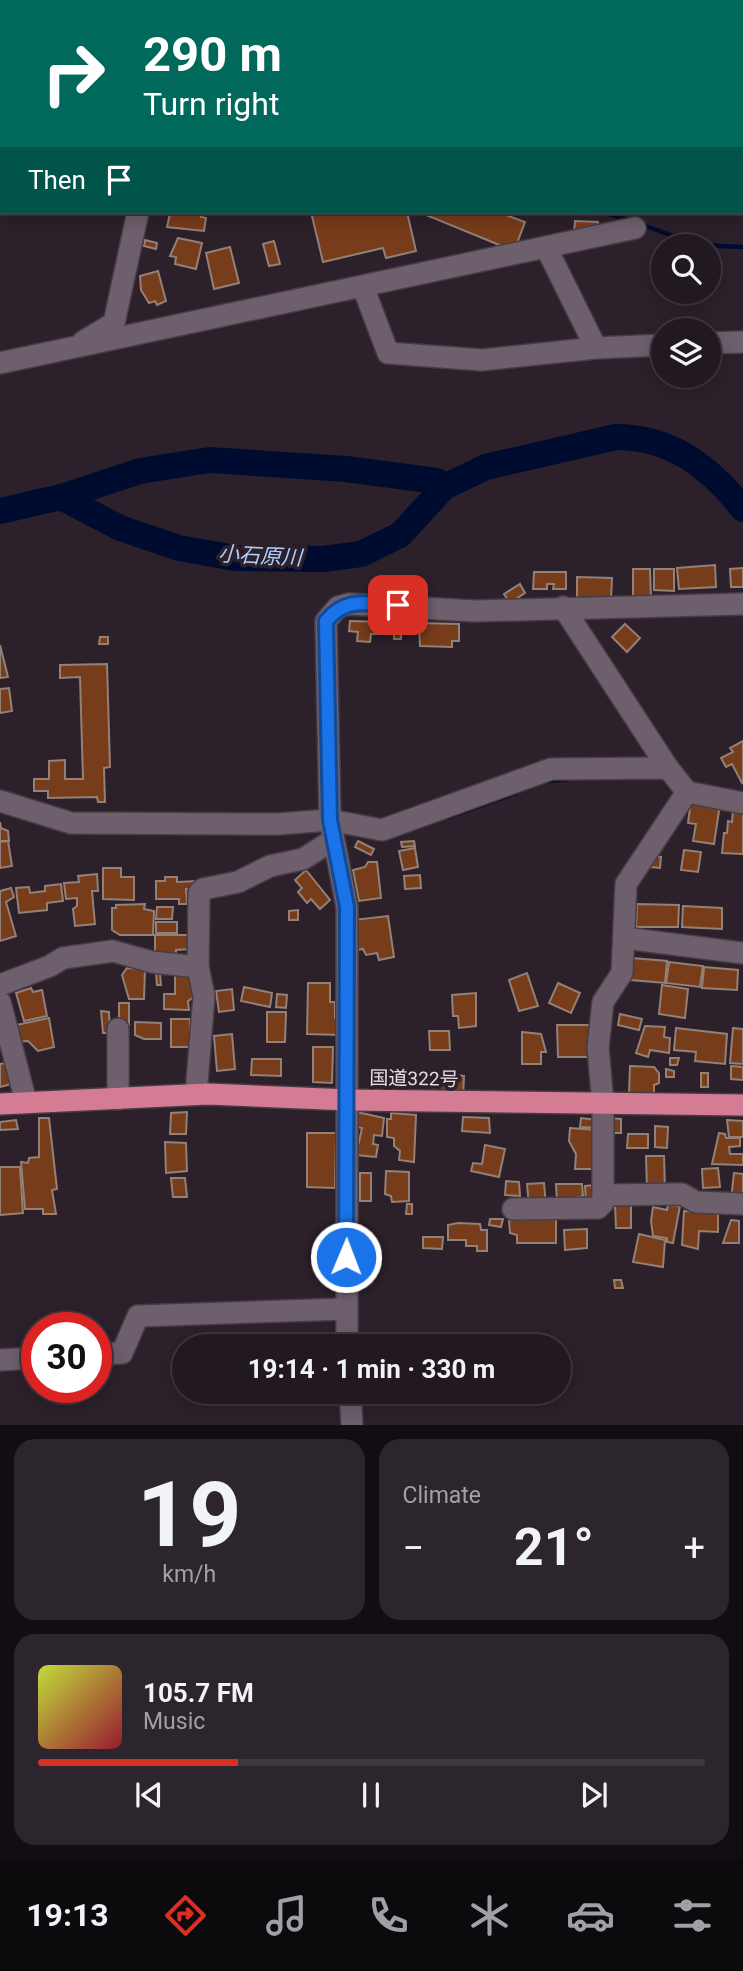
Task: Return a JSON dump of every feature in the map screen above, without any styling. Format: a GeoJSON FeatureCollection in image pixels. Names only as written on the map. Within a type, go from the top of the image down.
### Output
{"type":"FeatureCollection","features":[{"type":"Feature","properties":{"kind":"highway","name":"国道322号"},"geometry":{"type":"LineString","coordinates":[[0,1104],[196,1094],[349,1100],[743,1105]]}},
{"type":"Feature","properties":{"kind":"street"},"geometry":{"type":"LineString","coordinates":[[70,350],[114,323],[138,214]]}},
{"type":"Feature","properties":{"kind":"street"},"geometry":{"type":"LineString","coordinates":[[0,363],[635,228]]}},
{"type":"Feature","properties":{"kind":"street"},"geometry":{"type":"LineString","coordinates":[[546,247],[596,348]]}},
{"type":"Feature","properties":{"kind":"street"},"geometry":{"type":"LineString","coordinates":[[363,287],[388,353],[482,360],[596,348],[651,346]]}},
{"type":"Feature","properties":{"kind":"street"},"geometry":{"type":"LineString","coordinates":[[721,343],[743,342]]}},
{"type":"Feature","properties":{"kind":"street"},"geometry":{"type":"LineString","coordinates":[[346,1334],[349,1100],[347,907],[332,830],[326,621],[338,607],[349,604],[475,611],[743,604]]}},
{"type":"Feature","properties":{"kind":"street"},"geometry":{"type":"LineString","coordinates":[[563,607],[685,794],[743,803]]}},
{"type":"Feature","properties":{"kind":"street"},"geometry":{"type":"LineString","coordinates":[[0,801],[71,823],[277,824],[332,830],[382,830],[551,769],[668,768]]}},
{"type":"Feature","properties":{"kind":"street"},"geometry":{"type":"LineString","coordinates":[[513,1209],[598,1208],[603,1203],[603,1104],[598,1048],[603,1002],[622,973],[626,884],[685,794]]}},
{"type":"Feature","properties":{"kind":"street"},"geometry":{"type":"LineString","coordinates":[[196,1094],[204,996],[198,968],[199,893],[203,889],[238,882],[271,866],[303,859],[332,830]]}},
{"type":"Feature","properties":{"kind":"street"},"geometry":{"type":"LineString","coordinates":[[624,939],[743,953]]}},
{"type":"Feature","properties":{"kind":"street"},"geometry":{"type":"LineString","coordinates":[[0,985],[50,967],[64,958],[113,951],[152,962],[198,968]]}},
{"type":"Feature","properties":{"kind":"street"},"geometry":{"type":"LineString","coordinates":[[0,1002],[26,1102]]}},
{"type":"Feature","properties":{"kind":"street"},"geometry":{"type":"LineString","coordinates":[[118,1029],[118,1099]]}},
{"type":"Feature","properties":{"kind":"street"},"geometry":{"type":"LineString","coordinates":[[603,1195],[682,1194],[696,1202],[743,1204]]}},
{"type":"Feature","properties":{"kind":"street"},"geometry":{"type":"LineString","coordinates":[[112,1353],[122,1353],[138,1316],[345,1309]]}},
{"type":"Feature","properties":{"kind":"street"},"geometry":{"type":"LineString","coordinates":[[0,1360],[21,1359]]}},
{"type":"Feature","properties":{"kind":"street"},"geometry":{"type":"LineString","coordinates":[[351,1404],[352,1425]]}},
{"type":"Feature","properties":{"kind":"building"},"geometry":{"type":"Polygon","coordinates":[[[170,214],[202,214],[201,217],[206,218],[204,231],[167,227],[170,214]]]}},
{"type":"Feature","properties":{"kind":"building"},"geometry":{"type":"Polygon","coordinates":[[[311,214],[407,214],[416,251],[386,258],[383,248],[323,262],[311,214]]]}},
{"type":"Feature","properties":{"kind":"building"},"geometry":{"type":"Polygon","coordinates":[[[503,214],[525,222],[514,251],[426,215],[503,214]]]}},
{"type":"Feature","properties":{"kind":"building"},"geometry":{"type":"Polygon","coordinates":[[[575,221],[598,222],[597,233],[574,232],[575,221]]]}},
{"type":"Feature","properties":{"kind":"building"},"geometry":{"type":"Polygon","coordinates":[[[178,238],[202,243],[196,269],[175,264],[176,257],[170,256],[178,238]]]}},
{"type":"Feature","properties":{"kind":"building"},"geometry":{"type":"Polygon","coordinates":[[[145,240],[157,243],[156,249],[144,246],[145,240]]]}},
{"type":"Feature","properties":{"kind":"building"},"geometry":{"type":"Polygon","coordinates":[[[274,241],[280,264],[269,266],[263,244],[274,241]]]}},
{"type":"Feature","properties":{"kind":"building"},"geometry":{"type":"Polygon","coordinates":[[[230,247],[239,283],[214,289],[206,253],[230,247]]]}},
{"type":"Feature","properties":{"kind":"building"},"geometry":{"type":"Polygon","coordinates":[[[158,271],[166,301],[157,305],[155,301],[149,303],[141,290],[140,276],[158,271]]]}},
{"type":"Feature","properties":{"kind":"building"},"geometry":{"type":"Polygon","coordinates":[[[715,565],[716,587],[679,589],[677,568],[715,565]]]}},
{"type":"Feature","properties":{"kind":"building"},"geometry":{"type":"Polygon","coordinates":[[[743,568],[743,587],[731,587],[730,569],[743,568]]]}},
{"type":"Feature","properties":{"kind":"building"},"geometry":{"type":"Polygon","coordinates":[[[633,569],[650,569],[651,600],[633,600],[633,569]]]}},
{"type":"Feature","properties":{"kind":"building"},"geometry":{"type":"Polygon","coordinates":[[[654,569],[674,569],[674,591],[654,590],[654,569]]]}},
{"type":"Feature","properties":{"kind":"building"},"geometry":{"type":"Polygon","coordinates":[[[534,572],[566,572],[566,589],[553,589],[554,584],[547,584],[547,589],[533,589],[534,572]]]}},
{"type":"Feature","properties":{"kind":"building"},"geometry":{"type":"Polygon","coordinates":[[[577,577],[612,578],[611,599],[577,598],[577,577]]]}},
{"type":"Feature","properties":{"kind":"building"},"geometry":{"type":"Polygon","coordinates":[[[520,584],[525,593],[510,603],[504,594],[520,584]]]}},
{"type":"Feature","properties":{"kind":"building"},"geometry":{"type":"Polygon","coordinates":[[[350,621],[385,622],[385,634],[371,634],[370,642],[357,641],[358,632],[349,631],[350,621]]]}},
{"type":"Feature","properties":{"kind":"building"},"geometry":{"type":"Polygon","coordinates":[[[419,623],[459,624],[459,641],[452,641],[452,647],[420,646],[419,623]]]}},
{"type":"Feature","properties":{"kind":"building"},"geometry":{"type":"Polygon","coordinates":[[[625,624],[640,638],[627,652],[612,637],[625,624]]]}},
{"type":"Feature","properties":{"kind":"building"},"geometry":{"type":"Polygon","coordinates":[[[394,627],[401,627],[401,639],[394,639],[394,627]]]}},
{"type":"Feature","properties":{"kind":"building"},"geometry":{"type":"Polygon","coordinates":[[[100,637],[108,637],[108,644],[99,644],[100,637]]]}},
{"type":"Feature","properties":{"kind":"building"},"geometry":{"type":"Polygon","coordinates":[[[0,645],[8,677],[0,678],[0,645]]]}},
{"type":"Feature","properties":{"kind":"building"},"geometry":{"type":"Polygon","coordinates":[[[107,664],[110,767],[104,768],[105,802],[98,802],[97,797],[48,798],[48,791],[34,791],[34,779],[49,779],[49,761],[65,760],[65,779],[83,779],[80,677],[60,678],[60,665],[107,664]]]}},
{"type":"Feature","properties":{"kind":"building"},"geometry":{"type":"Polygon","coordinates":[[[9,688],[12,711],[0,713],[0,689],[9,688]]]}},
{"type":"Feature","properties":{"kind":"building"},"geometry":{"type":"Polygon","coordinates":[[[743,741],[742,783],[732,764],[726,767],[721,758],[733,752],[730,748],[743,741]]]}},
{"type":"Feature","properties":{"kind":"building"},"geometry":{"type":"Polygon","coordinates":[[[691,800],[720,804],[714,844],[693,841],[696,824],[688,823],[691,800]]]}},
{"type":"Feature","properties":{"kind":"building"},"geometry":{"type":"Polygon","coordinates":[[[733,809],[743,810],[743,854],[722,853],[724,833],[727,833],[728,821],[732,822],[733,809]]]}},
{"type":"Feature","properties":{"kind":"building"},"geometry":{"type":"Polygon","coordinates":[[[0,822],[1,828],[8,831],[9,841],[0,841],[0,822]]]}},
{"type":"Feature","properties":{"kind":"building"},"geometry":{"type":"Polygon","coordinates":[[[8,841],[12,866],[0,868],[0,842],[8,841]]]}},
{"type":"Feature","properties":{"kind":"building"},"geometry":{"type":"Polygon","coordinates":[[[358,841],[374,849],[371,855],[355,847],[358,841]]]}},
{"type":"Feature","properties":{"kind":"building"},"geometry":{"type":"Polygon","coordinates":[[[414,841],[415,846],[402,847],[401,842],[414,841]]]}},
{"type":"Feature","properties":{"kind":"building"},"geometry":{"type":"Polygon","coordinates":[[[415,848],[418,867],[403,870],[399,851],[415,848]]]}},
{"type":"Feature","properties":{"kind":"building"},"geometry":{"type":"Polygon","coordinates":[[[684,850],[701,852],[698,872],[681,870],[684,850]]]}},
{"type":"Feature","properties":{"kind":"building"},"geometry":{"type":"Polygon","coordinates":[[[651,856],[661,857],[660,868],[650,867],[651,856]]]}},
{"type":"Feature","properties":{"kind":"building"},"geometry":{"type":"Polygon","coordinates":[[[368,862],[377,862],[381,898],[359,901],[353,870],[365,867],[368,862]]]}},
{"type":"Feature","properties":{"kind":"building"},"geometry":{"type":"Polygon","coordinates":[[[103,868],[121,868],[121,877],[134,877],[134,900],[103,899],[103,868]]]}},
{"type":"Feature","properties":{"kind":"building"},"geometry":{"type":"Polygon","coordinates":[[[306,870],[330,900],[320,909],[311,899],[307,903],[298,892],[302,888],[295,880],[306,870]]]}},
{"type":"Feature","properties":{"kind":"building"},"geometry":{"type":"Polygon","coordinates":[[[97,874],[98,891],[92,891],[95,924],[75,926],[73,909],[77,906],[77,898],[66,899],[64,883],[79,882],[78,876],[97,874]]]}},
{"type":"Feature","properties":{"kind":"building"},"geometry":{"type":"Polygon","coordinates":[[[420,875],[421,888],[405,889],[404,876],[420,875]]]}},
{"type":"Feature","properties":{"kind":"building"},"geometry":{"type":"Polygon","coordinates":[[[165,877],[177,877],[177,882],[197,881],[197,889],[186,889],[187,904],[179,904],[179,899],[156,899],[156,881],[165,881],[165,877]]]}},
{"type":"Feature","properties":{"kind":"building"},"geometry":{"type":"Polygon","coordinates":[[[61,884],[63,901],[47,903],[47,910],[19,913],[16,888],[29,887],[30,893],[45,891],[45,886],[61,884]]]}},
{"type":"Feature","properties":{"kind":"building"},"geometry":{"type":"Polygon","coordinates":[[[11,888],[14,897],[6,902],[16,936],[0,941],[0,891],[11,888]]]}},
{"type":"Feature","properties":{"kind":"building"},"geometry":{"type":"Polygon","coordinates":[[[145,904],[144,909],[154,911],[153,935],[120,935],[112,930],[112,908],[116,908],[116,905],[145,904]]]}},
{"type":"Feature","properties":{"kind":"building"},"geometry":{"type":"Polygon","coordinates":[[[637,904],[679,905],[678,927],[636,927],[637,904]]]}},
{"type":"Feature","properties":{"kind":"building"},"geometry":{"type":"Polygon","coordinates":[[[683,906],[722,908],[722,929],[682,927],[683,906]]]}},
{"type":"Feature","properties":{"kind":"building"},"geometry":{"type":"Polygon","coordinates":[[[157,907],[173,907],[172,919],[156,919],[157,907]]]}},
{"type":"Feature","properties":{"kind":"building"},"geometry":{"type":"Polygon","coordinates":[[[298,910],[298,920],[289,920],[289,911],[298,910]]]}},
{"type":"Feature","properties":{"kind":"building"},"geometry":{"type":"Polygon","coordinates":[[[388,916],[394,957],[379,960],[377,953],[366,955],[363,949],[358,950],[353,920],[388,916]]]}},
{"type":"Feature","properties":{"kind":"building"},"geometry":{"type":"Polygon","coordinates":[[[156,922],[177,922],[177,933],[156,933],[156,922]]]}},
{"type":"Feature","properties":{"kind":"building"},"geometry":{"type":"Polygon","coordinates":[[[155,935],[191,935],[191,949],[176,950],[176,960],[155,956],[155,935]]]}},
{"type":"Feature","properties":{"kind":"building"},"geometry":{"type":"Polygon","coordinates":[[[632,958],[667,961],[665,983],[631,980],[632,958]]]}},
{"type":"Feature","properties":{"kind":"building"},"geometry":{"type":"Polygon","coordinates":[[[669,962],[703,966],[700,987],[666,983],[669,962]]]}},
{"type":"Feature","properties":{"kind":"building"},"geometry":{"type":"Polygon","coordinates":[[[704,967],[738,970],[737,990],[702,988],[704,967]]]}},
{"type":"Feature","properties":{"kind":"building"},"geometry":{"type":"Polygon","coordinates":[[[127,968],[145,969],[144,999],[129,999],[122,975],[127,968]]]}},
{"type":"Feature","properties":{"kind":"building"},"geometry":{"type":"Polygon","coordinates":[[[156,973],[160,973],[161,985],[157,985],[156,973]]]}},
{"type":"Feature","properties":{"kind":"building"},"geometry":{"type":"Polygon","coordinates":[[[527,973],[538,1006],[519,1011],[509,980],[527,973]]]}},
{"type":"Feature","properties":{"kind":"building"},"geometry":{"type":"Polygon","coordinates":[[[175,974],[193,974],[196,996],[188,1001],[189,1010],[164,1009],[164,994],[175,994],[175,974]]]}},
{"type":"Feature","properties":{"kind":"building"},"geometry":{"type":"Polygon","coordinates":[[[308,983],[330,983],[330,1002],[335,1002],[335,1018],[341,1018],[341,1035],[307,1034],[308,983]]]}},
{"type":"Feature","properties":{"kind":"building"},"geometry":{"type":"Polygon","coordinates":[[[558,983],[580,993],[571,1013],[549,1003],[558,983]]]}},
{"type":"Feature","properties":{"kind":"building"},"geometry":{"type":"Polygon","coordinates":[[[662,985],[688,989],[685,1018],[659,1014],[662,985]]]}},
{"type":"Feature","properties":{"kind":"building"},"geometry":{"type":"Polygon","coordinates":[[[244,987],[272,993],[270,1007],[241,1001],[244,987]]]}},
{"type":"Feature","properties":{"kind":"building"},"geometry":{"type":"Polygon","coordinates":[[[31,988],[33,992],[42,990],[47,1016],[24,1021],[16,993],[31,988]]]}},
{"type":"Feature","properties":{"kind":"building"},"geometry":{"type":"Polygon","coordinates":[[[232,989],[234,1010],[219,1012],[216,991],[232,989]]]}},
{"type":"Feature","properties":{"kind":"building"},"geometry":{"type":"Polygon","coordinates":[[[476,993],[476,1026],[459,1028],[458,1016],[453,1016],[452,995],[476,993]]]}},
{"type":"Feature","properties":{"kind":"building"},"geometry":{"type":"Polygon","coordinates":[[[277,994],[287,995],[286,1008],[276,1007],[277,994]]]}},
{"type":"Feature","properties":{"kind":"building"},"geometry":{"type":"Polygon","coordinates":[[[119,1003],[129,1003],[129,1025],[119,1024],[119,1003]]]}},
{"type":"Feature","properties":{"kind":"building"},"geometry":{"type":"Polygon","coordinates":[[[101,1011],[109,1012],[110,1033],[103,1033],[101,1011]]]}},
{"type":"Feature","properties":{"kind":"building"},"geometry":{"type":"Polygon","coordinates":[[[267,1012],[286,1012],[285,1042],[267,1042],[267,1012]]]}},
{"type":"Feature","properties":{"kind":"building"},"geometry":{"type":"Polygon","coordinates":[[[620,1014],[642,1019],[639,1030],[618,1025],[620,1014]]]}},
{"type":"Feature","properties":{"kind":"building"},"geometry":{"type":"Polygon","coordinates":[[[49,1018],[54,1047],[38,1051],[28,1041],[16,1042],[12,1026],[49,1018]]]}},
{"type":"Feature","properties":{"kind":"building"},"geometry":{"type":"Polygon","coordinates":[[[171,1019],[190,1019],[190,1047],[171,1047],[171,1019]]]}},
{"type":"Feature","properties":{"kind":"building"},"geometry":{"type":"Polygon","coordinates":[[[135,1022],[161,1023],[161,1039],[144,1039],[135,1035],[135,1022]]]}},
{"type":"Feature","properties":{"kind":"building"},"geometry":{"type":"Polygon","coordinates":[[[557,1025],[590,1025],[590,1057],[558,1057],[557,1025]]]}},
{"type":"Feature","properties":{"kind":"building"},"geometry":{"type":"Polygon","coordinates":[[[645,1026],[665,1027],[664,1037],[670,1038],[669,1053],[650,1050],[648,1057],[636,1053],[645,1026]]]}},
{"type":"Feature","properties":{"kind":"building"},"geometry":{"type":"Polygon","coordinates":[[[676,1028],[727,1034],[725,1064],[695,1061],[696,1052],[674,1050],[676,1028]]]}},
{"type":"Feature","properties":{"kind":"building"},"geometry":{"type":"Polygon","coordinates":[[[733,1028],[743,1029],[743,1064],[730,1063],[733,1028]]]}},
{"type":"Feature","properties":{"kind":"building"},"geometry":{"type":"Polygon","coordinates":[[[429,1031],[449,1031],[450,1050],[430,1050],[429,1031]]]}},
{"type":"Feature","properties":{"kind":"building"},"geometry":{"type":"Polygon","coordinates":[[[522,1032],[541,1034],[546,1052],[541,1052],[541,1064],[522,1064],[522,1032]]]}},
{"type":"Feature","properties":{"kind":"building"},"geometry":{"type":"Polygon","coordinates":[[[232,1034],[235,1069],[217,1071],[214,1036],[232,1034]]]}},
{"type":"Feature","properties":{"kind":"building"},"geometry":{"type":"Polygon","coordinates":[[[313,1047],[333,1047],[332,1083],[313,1082],[313,1047]]]}},
{"type":"Feature","properties":{"kind":"building"},"geometry":{"type":"Polygon","coordinates":[[[670,1058],[679,1058],[677,1065],[670,1065],[670,1058]]]}},
{"type":"Feature","properties":{"kind":"building"},"geometry":{"type":"Polygon","coordinates":[[[252,1059],[281,1059],[281,1076],[251,1075],[252,1059]]]}},
{"type":"Feature","properties":{"kind":"building"},"geometry":{"type":"Polygon","coordinates":[[[6,1063],[11,1084],[0,1087],[0,1064],[6,1063]]]}},
{"type":"Feature","properties":{"kind":"building"},"geometry":{"type":"Polygon","coordinates":[[[630,1066],[654,1067],[659,1073],[659,1083],[654,1085],[654,1095],[629,1094],[630,1066]]]}},
{"type":"Feature","properties":{"kind":"building"},"geometry":{"type":"Polygon","coordinates":[[[731,1066],[743,1067],[743,1080],[731,1079],[731,1066]]]}},
{"type":"Feature","properties":{"kind":"building"},"geometry":{"type":"Polygon","coordinates":[[[666,1069],[674,1071],[674,1077],[666,1077],[666,1069]]]}},
{"type":"Feature","properties":{"kind":"building"},"geometry":{"type":"Polygon","coordinates":[[[434,1073],[464,1076],[463,1098],[432,1094],[434,1073]]]}},
{"type":"Feature","properties":{"kind":"building"},"geometry":{"type":"Polygon","coordinates":[[[701,1073],[708,1073],[708,1087],[701,1087],[701,1073]]]}},
{"type":"Feature","properties":{"kind":"building"},"geometry":{"type":"Polygon","coordinates":[[[187,1112],[186,1134],[170,1134],[171,1113],[187,1112]]]}},
{"type":"Feature","properties":{"kind":"building"},"geometry":{"type":"Polygon","coordinates":[[[357,1112],[384,1118],[382,1136],[374,1135],[373,1144],[378,1145],[376,1157],[356,1155],[362,1128],[355,1127],[357,1112]]]}},
{"type":"Feature","properties":{"kind":"building"},"geometry":{"type":"Polygon","coordinates":[[[391,1113],[416,1115],[414,1162],[399,1160],[400,1151],[394,1146],[394,1138],[387,1137],[387,1119],[391,1119],[391,1113]]]}},
{"type":"Feature","properties":{"kind":"building"},"geometry":{"type":"Polygon","coordinates":[[[463,1117],[489,1118],[490,1133],[462,1131],[463,1117]]]}},
{"type":"Feature","properties":{"kind":"building"},"geometry":{"type":"Polygon","coordinates":[[[39,1118],[49,1118],[57,1189],[52,1190],[56,1214],[43,1214],[43,1209],[25,1209],[21,1162],[28,1163],[29,1158],[39,1157],[39,1118]]]}},
{"type":"Feature","properties":{"kind":"building"},"geometry":{"type":"Polygon","coordinates":[[[581,1118],[597,1120],[597,1128],[580,1127],[581,1118]]]}},
{"type":"Feature","properties":{"kind":"building"},"geometry":{"type":"Polygon","coordinates":[[[609,1118],[621,1119],[621,1133],[607,1133],[609,1118]]]}},
{"type":"Feature","properties":{"kind":"building"},"geometry":{"type":"Polygon","coordinates":[[[16,1120],[18,1129],[0,1130],[0,1122],[16,1120]]]}},
{"type":"Feature","properties":{"kind":"building"},"geometry":{"type":"Polygon","coordinates":[[[727,1120],[743,1121],[743,1137],[729,1137],[727,1120]]]}},
{"type":"Feature","properties":{"kind":"building"},"geometry":{"type":"Polygon","coordinates":[[[655,1126],[668,1127],[667,1148],[655,1147],[655,1126]]]}},
{"type":"Feature","properties":{"kind":"building"},"geometry":{"type":"Polygon","coordinates":[[[570,1128],[597,1130],[595,1169],[575,1169],[576,1154],[569,1141],[570,1128]]]}},
{"type":"Feature","properties":{"kind":"building"},"geometry":{"type":"Polygon","coordinates":[[[307,1133],[336,1133],[335,1188],[307,1187],[307,1133]]]}},
{"type":"Feature","properties":{"kind":"building"},"geometry":{"type":"Polygon","coordinates":[[[719,1133],[725,1134],[726,1138],[740,1138],[740,1146],[729,1147],[730,1154],[743,1154],[743,1165],[712,1164],[719,1133]]]}},
{"type":"Feature","properties":{"kind":"building"},"geometry":{"type":"Polygon","coordinates":[[[628,1134],[648,1134],[648,1148],[627,1148],[628,1134]]]}},
{"type":"Feature","properties":{"kind":"building"},"geometry":{"type":"Polygon","coordinates":[[[165,1142],[186,1143],[187,1171],[166,1173],[165,1142]]]}},
{"type":"Feature","properties":{"kind":"building"},"geometry":{"type":"Polygon","coordinates":[[[485,1145],[505,1149],[499,1177],[471,1171],[473,1163],[482,1164],[485,1145]]]}},
{"type":"Feature","properties":{"kind":"building"},"geometry":{"type":"Polygon","coordinates":[[[646,1156],[664,1156],[665,1189],[647,1189],[646,1156]]]}},
{"type":"Feature","properties":{"kind":"building"},"geometry":{"type":"Polygon","coordinates":[[[0,1167],[20,1167],[23,1213],[0,1215],[0,1167]]]}},
{"type":"Feature","properties":{"kind":"building"},"geometry":{"type":"Polygon","coordinates":[[[718,1168],[720,1187],[703,1188],[702,1169],[718,1168]]]}},
{"type":"Feature","properties":{"kind":"building"},"geometry":{"type":"Polygon","coordinates":[[[386,1171],[409,1172],[409,1201],[392,1202],[391,1196],[385,1194],[386,1171]]]}},
{"type":"Feature","properties":{"kind":"building"},"geometry":{"type":"Polygon","coordinates":[[[360,1173],[371,1173],[371,1201],[360,1201],[360,1173]]]}},
{"type":"Feature","properties":{"kind":"building"},"geometry":{"type":"Polygon","coordinates":[[[734,1173],[743,1174],[743,1200],[731,1199],[734,1173]]]}},
{"type":"Feature","properties":{"kind":"building"},"geometry":{"type":"Polygon","coordinates":[[[171,1178],[185,1178],[187,1197],[173,1197],[171,1178]]]}},
{"type":"Feature","properties":{"kind":"building"},"geometry":{"type":"Polygon","coordinates":[[[506,1181],[519,1182],[520,1196],[505,1195],[506,1181]]]}},
{"type":"Feature","properties":{"kind":"building"},"geometry":{"type":"Polygon","coordinates":[[[544,1183],[546,1206],[529,1206],[527,1184],[544,1183]]]}},
{"type":"Feature","properties":{"kind":"building"},"geometry":{"type":"Polygon","coordinates":[[[556,1184],[582,1184],[583,1196],[557,1202],[556,1184]]]}},
{"type":"Feature","properties":{"kind":"building"},"geometry":{"type":"Polygon","coordinates":[[[595,1185],[596,1201],[586,1201],[585,1186],[595,1185]]]}},
{"type":"Feature","properties":{"kind":"building"},"geometry":{"type":"Polygon","coordinates":[[[407,1204],[412,1204],[412,1214],[406,1214],[407,1204]]]}},
{"type":"Feature","properties":{"kind":"building"},"geometry":{"type":"Polygon","coordinates":[[[615,1205],[631,1205],[631,1228],[616,1228],[615,1205]]]}},
{"type":"Feature","properties":{"kind":"building"},"geometry":{"type":"Polygon","coordinates":[[[668,1205],[680,1206],[673,1243],[667,1242],[667,1238],[653,1236],[651,1221],[653,1207],[667,1210],[668,1205]]]}},
{"type":"Feature","properties":{"kind":"building"},"geometry":{"type":"Polygon","coordinates":[[[684,1211],[718,1212],[718,1232],[699,1231],[698,1249],[682,1245],[684,1211]]]}},
{"type":"Feature","properties":{"kind":"building"},"geometry":{"type":"Polygon","coordinates":[[[490,1219],[503,1219],[501,1227],[489,1225],[490,1219]]]}},
{"type":"Feature","properties":{"kind":"building"},"geometry":{"type":"Polygon","coordinates":[[[556,1219],[556,1243],[517,1243],[517,1235],[510,1233],[509,1220],[556,1219]]]}},
{"type":"Feature","properties":{"kind":"building"},"geometry":{"type":"Polygon","coordinates":[[[731,1220],[739,1221],[739,1243],[723,1243],[731,1220]]]}},
{"type":"Feature","properties":{"kind":"building"},"geometry":{"type":"Polygon","coordinates":[[[480,1224],[481,1230],[487,1230],[487,1251],[477,1251],[477,1246],[466,1246],[466,1240],[448,1240],[448,1225],[480,1224]]]}},
{"type":"Feature","properties":{"kind":"building"},"geometry":{"type":"Polygon","coordinates":[[[587,1229],[587,1248],[565,1250],[564,1230],[587,1229]]]}},
{"type":"Feature","properties":{"kind":"building"},"geometry":{"type":"Polygon","coordinates":[[[639,1234],[665,1240],[663,1267],[633,1262],[639,1234]]]}},
{"type":"Feature","properties":{"kind":"building"},"geometry":{"type":"Polygon","coordinates":[[[423,1237],[443,1237],[442,1249],[423,1248],[423,1237]]]}},
{"type":"Feature","properties":{"kind":"building"},"geometry":{"type":"Polygon","coordinates":[[[614,1280],[621,1280],[623,1288],[615,1288],[614,1280]]]}},
{"type":"Feature","properties":{"kind":"waterway"},"geometry":{"type":"LineString","coordinates":[[609,214],[631,221]]}},
{"type":"Feature","properties":{"kind":"waterway"},"geometry":{"type":"LineString","coordinates":[[643,225],[698,245],[743,247]]}},
{"type":"Feature","properties":{"kind":"waterway","name":"小石原川"},"geometry":{"type":"LineString","coordinates":[[61,497],[120,528],[179,548],[235,558],[323,559],[361,554],[400,535],[444,487],[486,467],[616,437],[654,442],[688,457],[717,480],[743,509]]}},
{"type":"Feature","properties":{"kind":"waterway","name":"小石原川"},"geometry":{"type":"LineString","coordinates":[[0,511],[61,497],[140,471],[209,460],[346,469],[437,481],[444,487]]}},
{"type":"Feature","properties":{"kind":"waterway"},"geometry":{"type":"LineString","coordinates":[[548,781],[567,779]]}},
{"type":"Feature","properties":{"kind":"waterway"},"geometry":{"type":"LineString","coordinates":[[449,817],[516,793]]}},
{"type":"Feature","properties":{"kind":"route"},"geometry":{"type":"LineString","coordinates":[[346,1257],[349,1100],[347,907],[330,820],[326,621],[338,607],[349,604],[398,605]]}}]}
